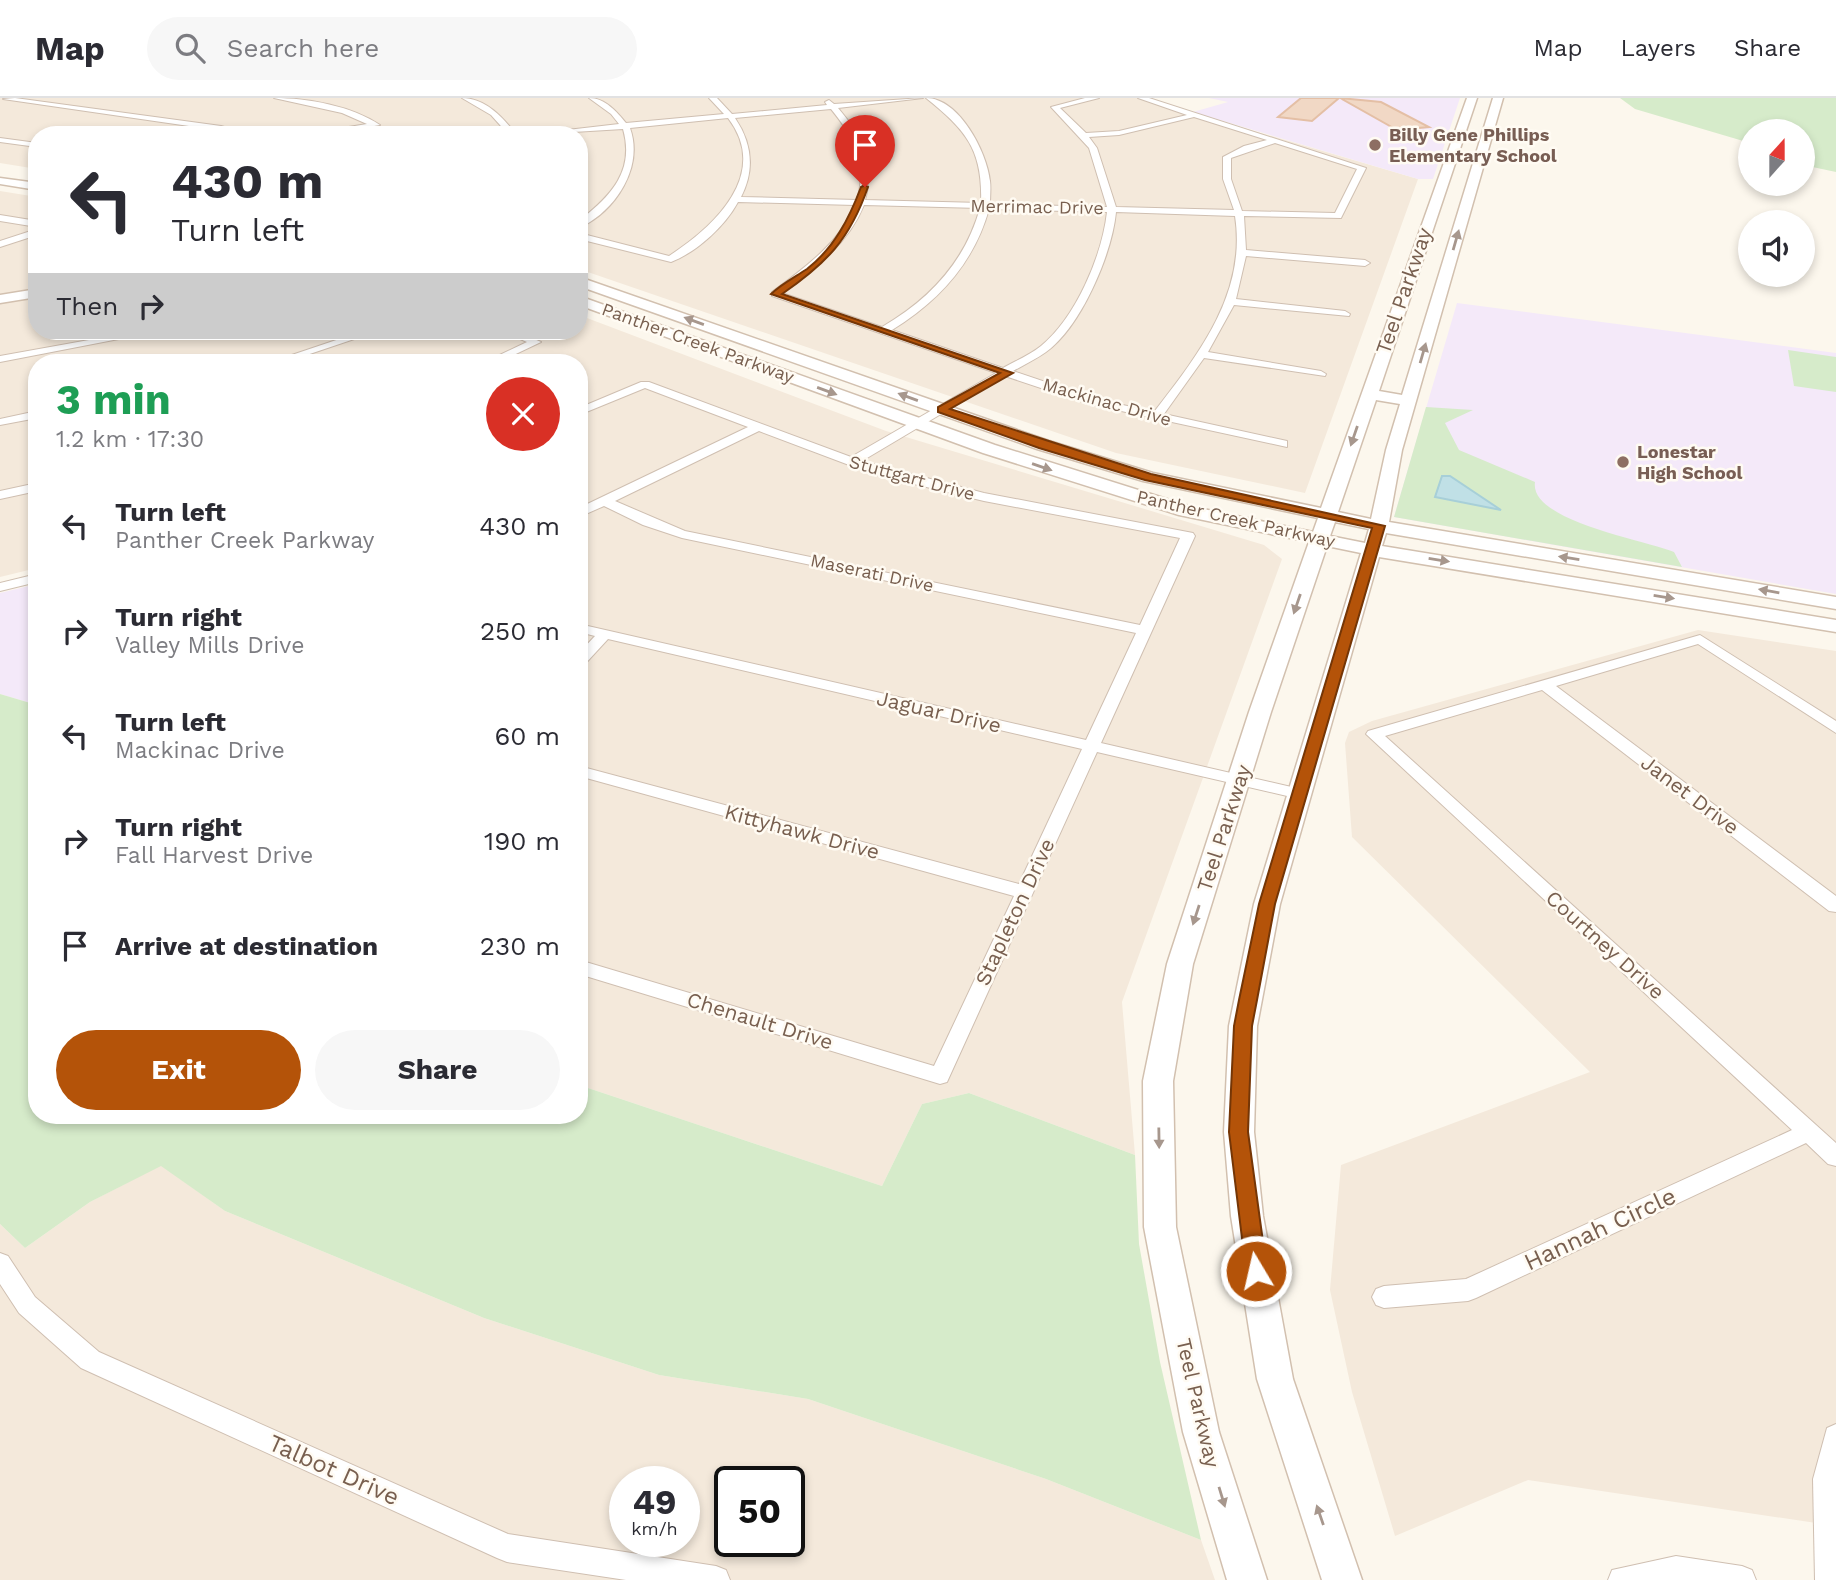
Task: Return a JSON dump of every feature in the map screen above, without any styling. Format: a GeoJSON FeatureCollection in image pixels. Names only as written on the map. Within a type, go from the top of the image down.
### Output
{"type":"FeatureCollection","features":[{"type":"Feature","properties":{"kind":"main road","name":"Teel Parkway"},"geometry":{"type":"LineString","coordinates":[[1342,1580],[1275,1380],[1247,1216],[1239,1132],[1243,1026],[1256,946],[1379,526],[1394,450],[1409,401],[1419,303],[1463,165],[1472,98]]}},
{"type":"Feature","properties":{"kind":"main road","name":"Teel Parkway"},"geometry":{"type":"LineString","coordinates":[[1247,1580],[1201,1432],[1160,1227],[1158,1081],[1180,964],[1326,516],[1368,394],[1419,303],[1463,165],[1494,98]]}},
{"type":"Feature","properties":{"kind":"main road"},"geometry":{"type":"LineString","coordinates":[[0,171],[28,176]]}},
{"type":"Feature","properties":{"kind":"main road"},"geometry":{"type":"LineString","coordinates":[[0,181],[28,186]]}},
{"type":"Feature","properties":{"kind":"main road","name":"Panther Creek Parkway"},"geometry":{"type":"LineString","coordinates":[[588,284],[1043,445],[1149,477],[1379,526],[1836,603]]}},
{"type":"Feature","properties":{"kind":"main road"},"geometry":{"type":"LineString","coordinates":[[0,299],[28,294]]}},
{"type":"Feature","properties":{"kind":"main road","name":"Panther Creek Parkway"},"geometry":{"type":"LineString","coordinates":[[588,303],[1066,475],[1185,511],[1372,550],[1836,626]]}},
{"type":"Feature","properties":{"kind":"main road"},"geometry":{"type":"LineString","coordinates":[[1368,394],[1409,401]]}},
{"type":"Feature","properties":{"kind":"main road"},"geometry":{"type":"LineString","coordinates":[[1704,580],[1707,605]]}},
{"type":"Feature","properties":{"kind":"street"},"geometry":{"type":"LineString","coordinates":[[278,98],[344,111],[376,125],[369,126]]}},
{"type":"Feature","properties":{"kind":"street"},"geometry":{"type":"LineString","coordinates":[[466,98],[494,113],[505,126]]}},
{"type":"Feature","properties":{"kind":"street"},"geometry":{"type":"LineString","coordinates":[[588,218],[615,196],[628,176],[632,144],[626,126],[593,98]]}},
{"type":"Feature","properties":{"kind":"street"},"geometry":{"type":"LineString","coordinates":[[588,238],[671,259],[698,243],[736,199],[748,172],[749,153],[743,133],[732,116],[713,98]]}},
{"type":"Feature","properties":{"kind":"street"},"geometry":{"type":"LineString","coordinates":[[825,98],[844,116],[865,149],[868,172],[861,202]]}},
{"type":"Feature","properties":{"kind":"street"},"geometry":{"type":"LineString","coordinates":[[588,129],[919,98]]}},
{"type":"Feature","properties":{"kind":"street"},"geometry":{"type":"LineString","coordinates":[[883,331],[912,316],[944,286],[969,250],[986,205],[986,169],[973,136],[944,105],[930,98]]}},
{"type":"Feature","properties":{"kind":"street"},"geometry":{"type":"LineString","coordinates":[[850,463],[1008,373],[1045,348],[1081,303],[1109,237],[1112,209],[1103,174],[1084,135],[1055,107],[1095,98]]}},
{"type":"Feature","properties":{"kind":"street"},"geometry":{"type":"LineString","coordinates":[[1142,98],[1276,140]]}},
{"type":"Feature","properties":{"kind":"street"},"geometry":{"type":"LineString","coordinates":[[9,99],[207,126]]}},
{"type":"Feature","properties":{"kind":"street"},"geometry":{"type":"LineString","coordinates":[[1084,135],[1119,133],[1196,115]]}},
{"type":"Feature","properties":{"kind":"street"},"geometry":{"type":"LineString","coordinates":[[0,140],[28,144]]}},
{"type":"Feature","properties":{"kind":"street"},"geometry":{"type":"LineString","coordinates":[[1156,417],[1204,355],[1229,301],[1243,253],[1239,213],[1224,170],[1227,158],[1247,148],[1276,140]]}},
{"type":"Feature","properties":{"kind":"street","name":"Merrimac Drive"},"geometry":{"type":"LineString","coordinates":[[736,199],[1338,216],[1362,168],[1276,140]]}},
{"type":"Feature","properties":{"kind":"street"},"geometry":{"type":"LineString","coordinates":[[0,149],[19,142]]}},
{"type":"Feature","properties":{"kind":"street","name":"Mackinac Drive"},"geometry":{"type":"LineString","coordinates":[[861,202],[836,244],[812,269],[775,294],[1093,402],[1283,444]]}},
{"type":"Feature","properties":{"kind":"street"},"geometry":{"type":"LineString","coordinates":[[0,218],[28,223]]}},
{"type":"Feature","properties":{"kind":"street"},"geometry":{"type":"LineString","coordinates":[[0,244],[28,235]]}},
{"type":"Feature","properties":{"kind":"street"},"geometry":{"type":"LineString","coordinates":[[1243,253],[1365,263]]}},
{"type":"Feature","properties":{"kind":"street"},"geometry":{"type":"LineString","coordinates":[[1229,301],[1345,314]]}},
{"type":"Feature","properties":{"kind":"street"},"geometry":{"type":"LineString","coordinates":[[0,359],[105,340]]}},
{"type":"Feature","properties":{"kind":"street"},"geometry":{"type":"LineString","coordinates":[[301,354],[345,340]]}},
{"type":"Feature","properties":{"kind":"street"},"geometry":{"type":"LineString","coordinates":[[508,354],[536,342],[531,340]]}},
{"type":"Feature","properties":{"kind":"street"},"geometry":{"type":"LineString","coordinates":[[1204,355],[1321,374]]}},
{"type":"Feature","properties":{"kind":"street","name":"Stuttgart Drive"},"geometry":{"type":"LineString","coordinates":[[588,408],[645,384],[850,463],[984,497],[1188,536]]}},
{"type":"Feature","properties":{"kind":"street"},"geometry":{"type":"LineString","coordinates":[[0,422],[28,416]]}},
{"type":"Feature","properties":{"kind":"street"},"geometry":{"type":"LineString","coordinates":[[588,509],[755,428]]}},
{"type":"Feature","properties":{"kind":"street"},"geometry":{"type":"LineString","coordinates":[[0,495],[28,489]]}},
{"type":"Feature","properties":{"kind":"street","name":"Maserati Drive"},"geometry":{"type":"LineString","coordinates":[[605,501],[648,522],[682,534],[1144,630]]}},
{"type":"Feature","properties":{"kind":"street","name":"Stapleton Drive"},"geometry":{"type":"LineString","coordinates":[[940,1076],[1188,536]]}},
{"type":"Feature","properties":{"kind":"street"},"geometry":{"type":"LineString","coordinates":[[0,587],[28,580]]}},
{"type":"Feature","properties":{"kind":"street","name":"Jaguar Drive"},"geometry":{"type":"LineString","coordinates":[[588,630],[1090,748],[1300,794]]}},
{"type":"Feature","properties":{"kind":"street"},"geometry":{"type":"LineString","coordinates":[[588,652],[605,634]]}},
{"type":"Feature","properties":{"kind":"street"},"geometry":{"type":"LineString","coordinates":[[1544,684],[1700,639],[1836,728]]}},
{"type":"Feature","properties":{"kind":"street","name":"Courtney Drive"},"geometry":{"type":"LineString","coordinates":[[1544,684],[1374,734],[1836,1157]]}},
{"type":"Feature","properties":{"kind":"street","name":"Janet Drive"},"geometry":{"type":"LineString","coordinates":[[1544,684],[1836,906]]}},
{"type":"Feature","properties":{"kind":"street","name":"Kittyhawk Drive"},"geometry":{"type":"LineString","coordinates":[[588,773],[1024,892]]}},
{"type":"Feature","properties":{"kind":"street","name":"Chenault Drive"},"geometry":{"type":"LineString","coordinates":[[588,970],[940,1076]]}},
{"type":"Feature","properties":{"kind":"street","name":"Hannah Circle"},"geometry":{"type":"LineString","coordinates":[[1384,1297],[1468,1290],[1808,1132]]}},
{"type":"Feature","properties":{"kind":"street","name":"Talbot Drive"},"geometry":{"type":"LineString","coordinates":[[0,1263],[27,1305],[90,1360],[507,1548],[716,1580]]}},
{"type":"Feature","properties":{"kind":"street"},"geometry":{"type":"LineString","coordinates":[[1829,1580],[1826,1479],[1836,1437]]}},
{"type":"Feature","properties":{"kind":"street"},"geometry":{"type":"LineString","coordinates":[[1622,1580],[1676,1570],[1742,1580]]}},
{"type":"Feature","properties":{"kind":"shaded area"},"geometry":{"type":"Polygon","coordinates":[[[0,98],[1142,98],[1418,179],[1305,493],[1116,453],[588,272],[588,126],[28,126],[28,168],[0,163],[0,98]]]}},
{"type":"Feature","properties":{"kind":"shaded area","name":"Billy Gene Phillips Elementary School"},"geometry":{"type":"Polygon","coordinates":[[[1209,98],[1460,98],[1433,179],[1418,179],[1193,112],[1228,102],[1209,98]]]}},
{"type":"Feature","properties":{"kind":"shaded area"},"geometry":{"type":"Polygon","coordinates":[[[0,191],[28,196],[28,340],[588,340],[588,318],[886,431],[1264,545],[1282,559],[1122,1002],[1135,1155],[969,1093],[922,1104],[882,1186],[588,1088],[588,354],[28,354],[28,570],[0,577],[0,191]]]}},
{"type":"Feature","properties":{"kind":"shaded area","name":"Lonestar High School"},"geometry":{"type":"Polygon","coordinates":[[[1457,303],[1836,353],[1836,594],[1394,517],[1457,303]]]}},
{"type":"Feature","properties":{"kind":"shaded area"},"geometry":{"type":"Polygon","coordinates":[[[28,586],[28,702],[0,694],[0,593],[28,586]]]}},
{"type":"Feature","properties":{"kind":"shaded area"},"geometry":{"type":"Polygon","coordinates":[[[1698,630],[1836,651],[1836,1526],[1528,1480],[1395,1536],[1352,1392],[1330,1290],[1341,1165],[1590,1072],[1352,837],[1345,743],[1349,732],[1372,721],[1698,630]]]}},
{"type":"Feature","properties":{"kind":"shaded area"},"geometry":{"type":"Polygon","coordinates":[[[161,1165],[225,1211],[484,1318],[659,1375],[808,1399],[1046,1479],[1201,1540],[1215,1580],[0,1580],[0,1224],[25,1248],[90,1202],[161,1165]]]}},
{"type":"Feature","properties":{"kind":"green space"},"geometry":{"type":"Polygon","coordinates":[[[1620,98],[1836,98],[1836,172],[1815,168],[1815,119],[1738,119],[1738,139],[1635,109],[1620,98]]]}},
{"type":"Feature","properties":{"kind":"green space"},"geometry":{"type":"Polygon","coordinates":[[[1788,350],[1836,357],[1836,392],[1794,386],[1788,350]]]}},
{"type":"Feature","properties":{"kind":"green space"},"geometry":{"type":"Polygon","coordinates":[[[1426,407],[1473,410],[1445,423],[1459,450],[1535,482],[1538,496],[1550,508],[1569,518],[1674,552],[1682,567],[1394,517],[1426,407]]]}},
{"type":"Feature","properties":{"kind":"green space"},"geometry":{"type":"Polygon","coordinates":[[[0,694],[28,702],[28,1124],[588,1124],[588,1088],[882,1186],[922,1104],[969,1093],[1135,1155],[1139,1244],[1160,1362],[1201,1540],[1046,1479],[808,1399],[659,1375],[484,1318],[225,1211],[161,1166],[90,1202],[25,1248],[0,1224],[0,694]]]}},
{"type":"Feature","properties":{"kind":"water"},"geometry":{"type":"Polygon","coordinates":[[[1442,476],[1450,476],[1501,510],[1435,497],[1442,476]]]}},
{"type":"Feature","properties":{"kind":"building"},"geometry":{"type":"Polygon","coordinates":[[[1301,98],[1339,98],[1312,121],[1278,117],[1301,98]]]}},
{"type":"Feature","properties":{"kind":"building"},"geometry":{"type":"Polygon","coordinates":[[[1340,98],[1381,102],[1429,127],[1397,130],[1340,98]]]}},
{"type":"Feature","properties":{"kind":"place","name":"Billy Gene Phillips Elementary School"},"geometry":{"type":"Point","coordinates":[1375,145]}},
{"type":"Feature","properties":{"kind":"place","name":"Lonestar High School"},"geometry":{"type":"Point","coordinates":[1623,462]}},
{"type":"Feature","properties":{"kind":"route"},"geometry":{"type":"LineString","coordinates":[[865,187],[853,219],[836,244],[812,269],[775,294],[1008,373],[942,410],[1095,462],[1149,477],[1379,526],[1256,946],[1243,1026],[1239,1132],[1247,1216],[1256,1271]]}}]}
